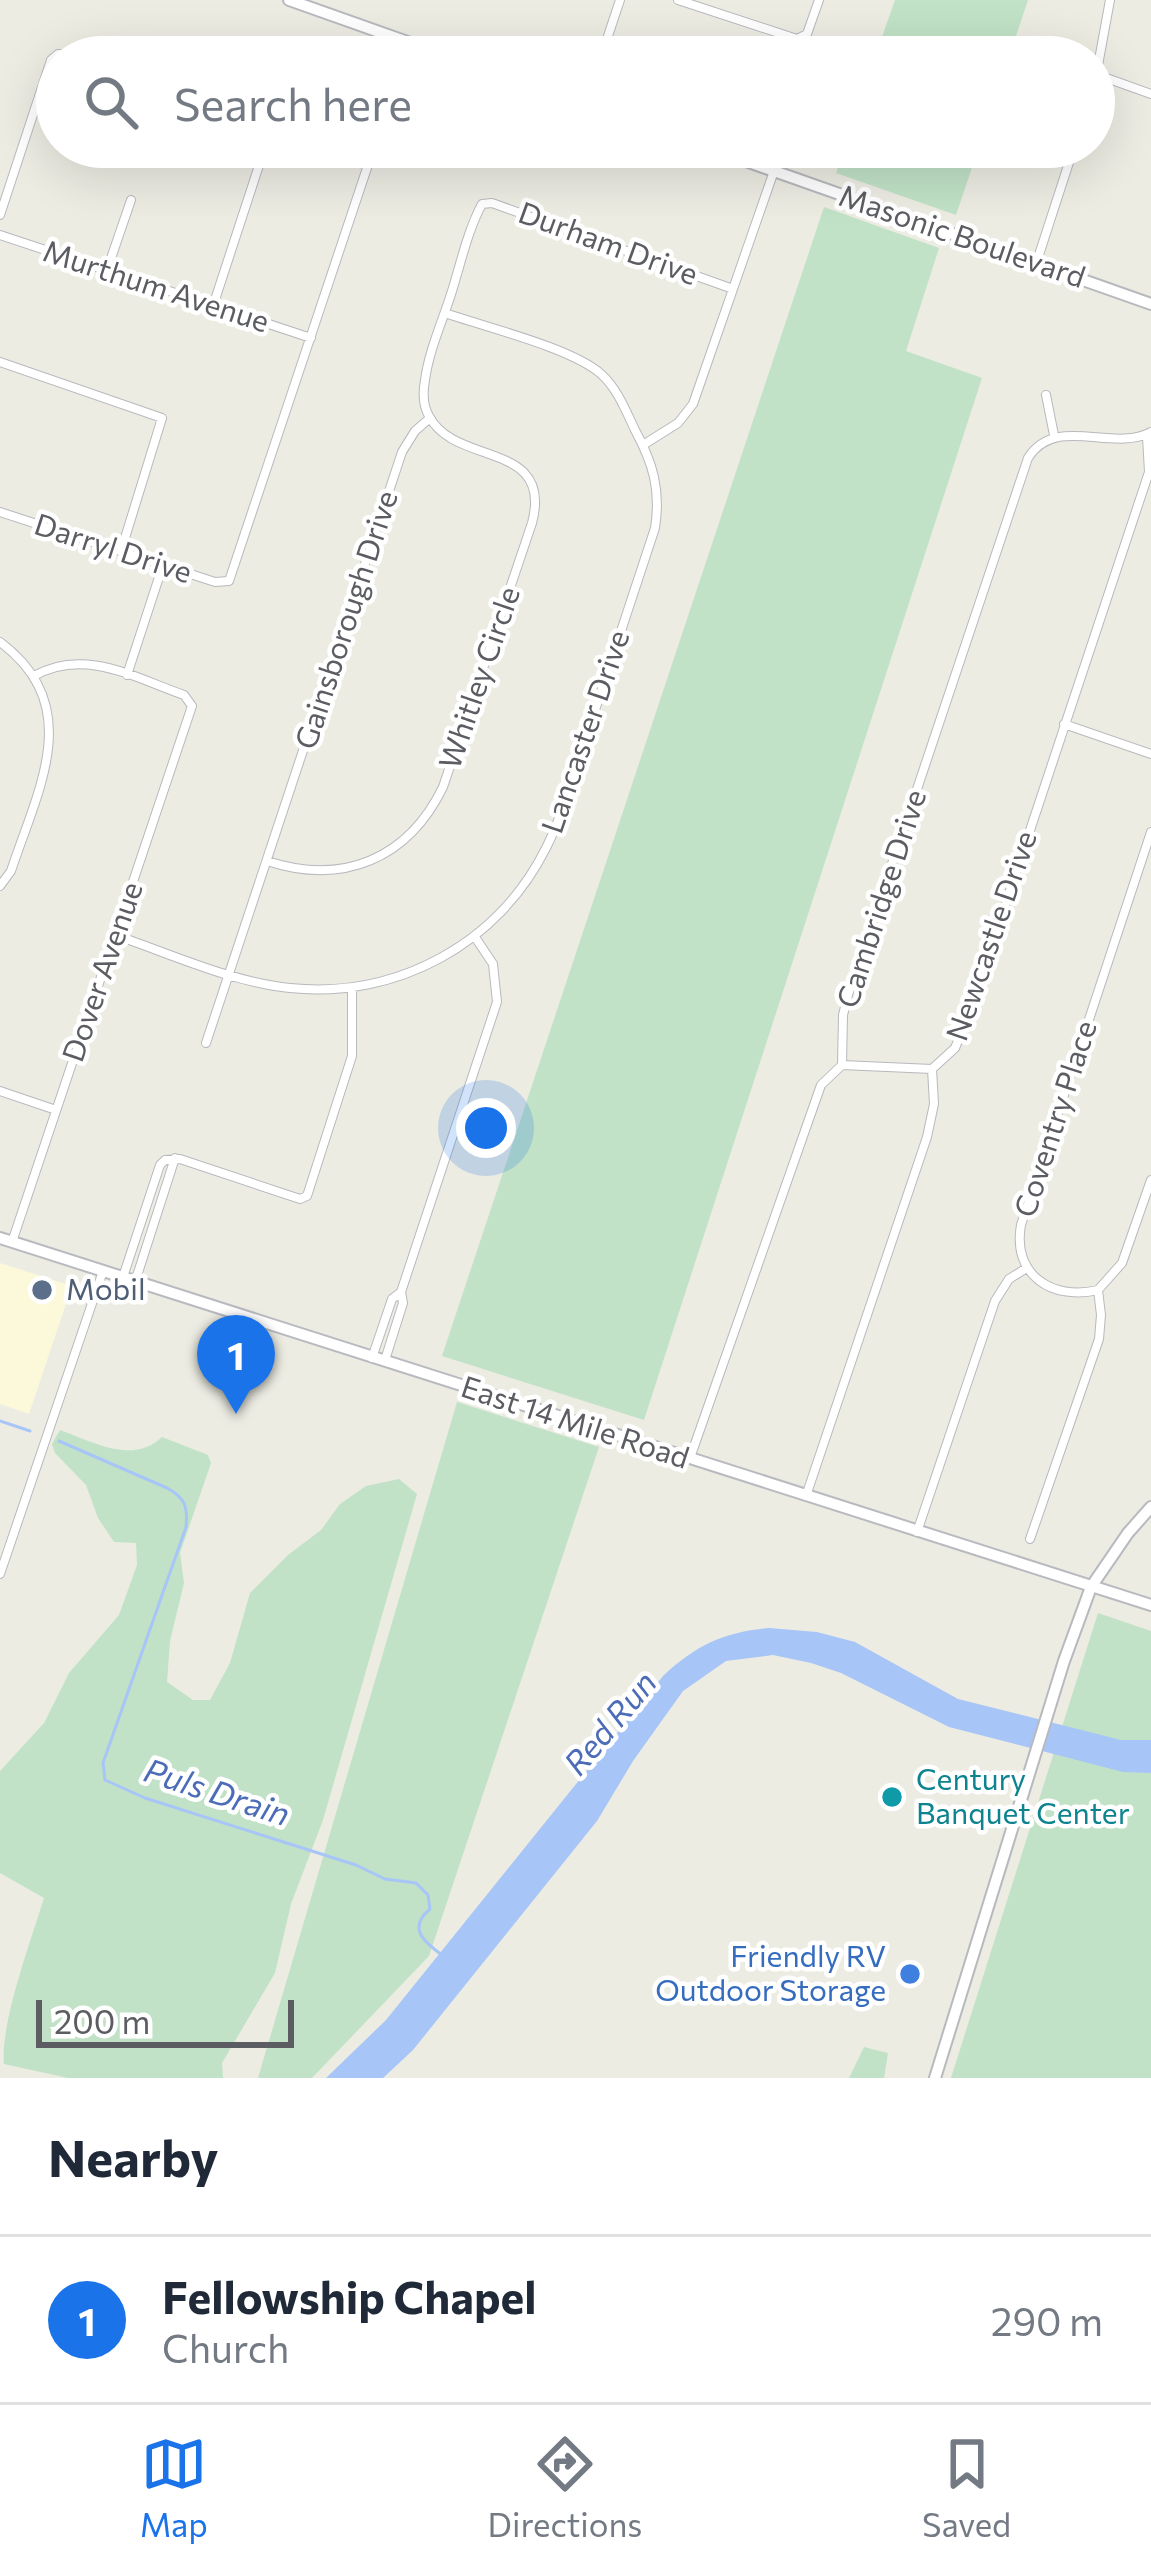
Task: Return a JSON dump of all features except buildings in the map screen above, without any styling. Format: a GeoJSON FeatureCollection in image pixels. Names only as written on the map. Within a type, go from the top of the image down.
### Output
{"type":"FeatureCollection","features":[{"type":"Feature","properties":{"kind":"main road"},"geometry":{"type":"LineString","coordinates":[[289,0],[391,36]]}},
{"type":"Feature","properties":{"kind":"main road","name":"Masonic Boulevard"},"geometry":{"type":"LineString","coordinates":[[766,168],[1151,302]]}},
{"type":"Feature","properties":{"kind":"main road","name":"East 14 Mile Road"},"geometry":{"type":"LineString","coordinates":[[6,1240],[1151,1605]]}},
{"type":"Feature","properties":{"kind":"main road"},"geometry":{"type":"LineString","coordinates":[[935,2078],[1052,1696],[1091,1587],[1151,1507]]}},
{"type":"Feature","properties":{"kind":"street"},"geometry":{"type":"LineString","coordinates":[[608,36],[620,0]]}},
{"type":"Feature","properties":{"kind":"street"},"geometry":{"type":"LineString","coordinates":[[805,36],[819,0]]}},
{"type":"Feature","properties":{"kind":"street"},"geometry":{"type":"LineString","coordinates":[[1104,36],[1110,0]]}},
{"type":"Feature","properties":{"kind":"street"},"geometry":{"type":"LineString","coordinates":[[683,1],[787,36]]}},
{"type":"Feature","properties":{"kind":"street"},"geometry":{"type":"LineString","coordinates":[[1115,81],[1151,94]]}},
{"type":"Feature","properties":{"kind":"street"},"geometry":{"type":"LineString","coordinates":[[0,215],[36,106]]}},
{"type":"Feature","properties":{"kind":"street"},"geometry":{"type":"LineString","coordinates":[[213,306],[258,168]]}},
{"type":"Feature","properties":{"kind":"street"},"geometry":{"type":"LineString","coordinates":[[311,338],[367,168]]}},
{"type":"Feature","properties":{"kind":"street"},"geometry":{"type":"LineString","coordinates":[[1036,264],[1068,168]]}},
{"type":"Feature","properties":{"kind":"street"},"geometry":{"type":"LineString","coordinates":[[644,446],[678,423],[693,404],[774,171]]}},
{"type":"Feature","properties":{"kind":"street"},"geometry":{"type":"LineString","coordinates":[[107,270],[130,200]]}},
{"type":"Feature","properties":{"kind":"street","name":"Durham Drive"},"geometry":{"type":"LineString","coordinates":[[445,313],[482,203],[733,289]]}},
{"type":"Feature","properties":{"kind":"street","name":"Murthum Avenue"},"geometry":{"type":"LineString","coordinates":[[0,236],[311,338]]}},
{"type":"Feature","properties":{"kind":"street"},"geometry":{"type":"LineString","coordinates":[[430,418],[424,380],[445,313]]}},
{"type":"Feature","properties":{"kind":"street","name":"Lancaster Drive"},"geometry":{"type":"LineString","coordinates":[[115,935],[286,988],[352,988],[419,969],[475,937],[522,887],[548,845],[655,527],[658,487],[644,446],[618,396],[599,372],[445,313]]}},
{"type":"Feature","properties":{"kind":"street","name":"Darryl Drive"},"geometry":{"type":"LineString","coordinates":[[0,512],[226,583],[311,338]]}},
{"type":"Feature","properties":{"kind":"street"},"geometry":{"type":"LineString","coordinates":[[0,362],[162,418],[121,551]]}},
{"type":"Feature","properties":{"kind":"street"},"geometry":{"type":"LineString","coordinates":[[1046,395],[1054,435],[1149,435]]}},
{"type":"Feature","properties":{"kind":"street","name":"Gainsborough Drive"},"geometry":{"type":"LineString","coordinates":[[206,1043],[402,452],[430,418]]}},
{"type":"Feature","properties":{"kind":"street","name":"Whitley Circle"},"geometry":{"type":"LineString","coordinates":[[267,861],[308,871],[368,862],[414,834],[443,787],[532,523],[536,496],[517,466],[457,442],[430,418]]}},
{"type":"Feature","properties":{"kind":"street","name":"Cambridge Drive"},"geometry":{"type":"LineString","coordinates":[[690,1460],[821,1085],[842,1065],[848,994],[1028,458],[1054,435]]}},
{"type":"Feature","properties":{"kind":"street","name":"Newcastle Drive"},"geometry":{"type":"LineString","coordinates":[[806,1497],[927,1137],[934,1104],[932,1069],[960,1040],[1149,472],[1149,435]]}},
{"type":"Feature","properties":{"kind":"street"},"geometry":{"type":"LineString","coordinates":[[34,676],[78,661],[127,675],[163,565]]}},
{"type":"Feature","properties":{"kind":"street"},"geometry":{"type":"LineString","coordinates":[[0,642],[34,676],[48,708],[50,748],[11,871],[0,886]]}},
{"type":"Feature","properties":{"kind":"street","name":"Dover Avenue"},"geometry":{"type":"LineString","coordinates":[[6,1240],[56,1110],[191,702],[184,695],[127,675]]}},
{"type":"Feature","properties":{"kind":"street"},"geometry":{"type":"LineString","coordinates":[[1064,724],[1151,754]]}},
{"type":"Feature","properties":{"kind":"street","name":"Coventry Place"},"geometry":{"type":"LineString","coordinates":[[1025,1268],[1019,1249],[1021,1225],[1151,832]]}},
{"type":"Feature","properties":{"kind":"street"},"geometry":{"type":"LineString","coordinates":[[378,1360],[404,1304],[401,1292],[496,1002],[493,964],[475,937]]}},
{"type":"Feature","properties":{"kind":"street"},"geometry":{"type":"LineString","coordinates":[[129,1280],[175,1158],[300,1199],[307,1196],[350,1064],[355,1032],[352,988]]}},
{"type":"Feature","properties":{"kind":"street"},"geometry":{"type":"LineString","coordinates":[[842,1065],[932,1069]]}},
{"type":"Feature","properties":{"kind":"street"},"geometry":{"type":"LineString","coordinates":[[0,1091],[56,1110]]}},
{"type":"Feature","properties":{"kind":"street"},"geometry":{"type":"LineString","coordinates":[[916,1532],[995,1301],[1009,1279],[1025,1268],[1062,1292],[1097,1290],[1122,1263],[1151,1180]]}},
{"type":"Feature","properties":{"kind":"street"},"geometry":{"type":"LineString","coordinates":[[0,1574],[103,1271]]}},
{"type":"Feature","properties":{"kind":"street"},"geometry":{"type":"LineString","coordinates":[[1030,1540],[1099,1339],[1102,1315],[1097,1290]]}},
{"type":"Feature","properties":{"kind":"street"},"geometry":{"type":"LineString","coordinates":[[1,1530],[13,1534]]}},
{"type":"Feature","properties":{"kind":"shaded area"},"geometry":{"type":"Polygon","coordinates":[[[0,1263],[72,1286],[29,1414],[0,1404],[0,1263]]]}},
{"type":"Feature","properties":{"kind":"green space"},"geometry":{"type":"Polygon","coordinates":[[[895,0],[1028,0],[1016,36],[882,36],[895,0]]]}},
{"type":"Feature","properties":{"kind":"green space"},"geometry":{"type":"Polygon","coordinates":[[[838,168],[972,168],[956,215],[836,173],[838,168]]]}},
{"type":"Feature","properties":{"kind":"green space"},"geometry":{"type":"Polygon","coordinates":[[[824,207],[939,248],[906,351],[982,378],[644,1420],[442,1356],[824,207]]]}},
{"type":"Feature","properties":{"kind":"green space"},"geometry":{"type":"Polygon","coordinates":[[[457,1402],[599,1447],[429,1956],[312,2078],[258,2078],[457,1402]]]}},
{"type":"Feature","properties":{"kind":"green space"},"geometry":{"type":"Polygon","coordinates":[[[60,1430],[126,1450],[151,1445],[162,1437],[208,1455],[211,1463],[180,1553],[184,1583],[170,1641],[167,1682],[193,1700],[210,1700],[230,1663],[250,1593],[321,1530],[340,1504],[366,1486],[399,1479],[417,1494],[323,1820],[291,1904],[275,1973],[222,2063],[223,2078],[68,2078],[4,2064],[11,2005],[44,1898],[0,1873],[0,1771],[44,1723],[69,1673],[119,1615],[137,1565],[136,1543],[114,1542],[98,1518],[86,1485],[55,1453],[52,1444],[60,1430]]]}},
{"type":"Feature","properties":{"kind":"green space"},"geometry":{"type":"Polygon","coordinates":[[[1098,1613],[1151,1631],[1151,2078],[951,2078],[1098,1613]]]}},
{"type":"Feature","properties":{"kind":"green space"},"geometry":{"type":"Polygon","coordinates":[[[864,2047],[888,2053],[884,2078],[849,2078],[864,2047]]]}},
{"type":"Feature","properties":{"kind":"water","name":"Red Run"},"geometry":{"type":"Polygon","coordinates":[[[769,1628],[817,1632],[855,1642],[958,1699],[1121,1740],[1151,1740],[1151,1773],[1123,1772],[949,1727],[811,1663],[773,1655],[726,1661],[683,1691],[597,1821],[413,2050],[383,2078],[326,2078],[386,2020],[663,1676],[712,1642],[769,1628]]]}},
{"type":"Feature","properties":{"kind":"waterway","name":"Puls Drain"},"geometry":{"type":"LineString","coordinates":[[0,1421],[30,1431]]}},
{"type":"Feature","properties":{"kind":"waterway","name":"Puls Drain"},"geometry":{"type":"LineString","coordinates":[[59,1441],[167,1488],[181,1499],[186,1513],[186,1527],[103,1763],[105,1780],[145,1798],[356,1865],[385,1879],[416,1883],[428,1895],[430,1909],[420,1922],[421,1934],[442,1955]]}},
{"type":"Feature","properties":{"kind":"place","name":"Mobil"},"geometry":{"type":"Point","coordinates":[42,1290]}},
{"type":"Feature","properties":{"kind":"place","name":"Fellowship Chapel"},"geometry":{"type":"Point","coordinates":[236,1414]}},
{"type":"Feature","properties":{"kind":"place","name":"Century Banquet Center"},"geometry":{"type":"Point","coordinates":[892,1797]}},
{"type":"Feature","properties":{"kind":"place","name":"Friendly RV Outdoor Storage"},"geometry":{"type":"Point","coordinates":[910,1974]}}]}
